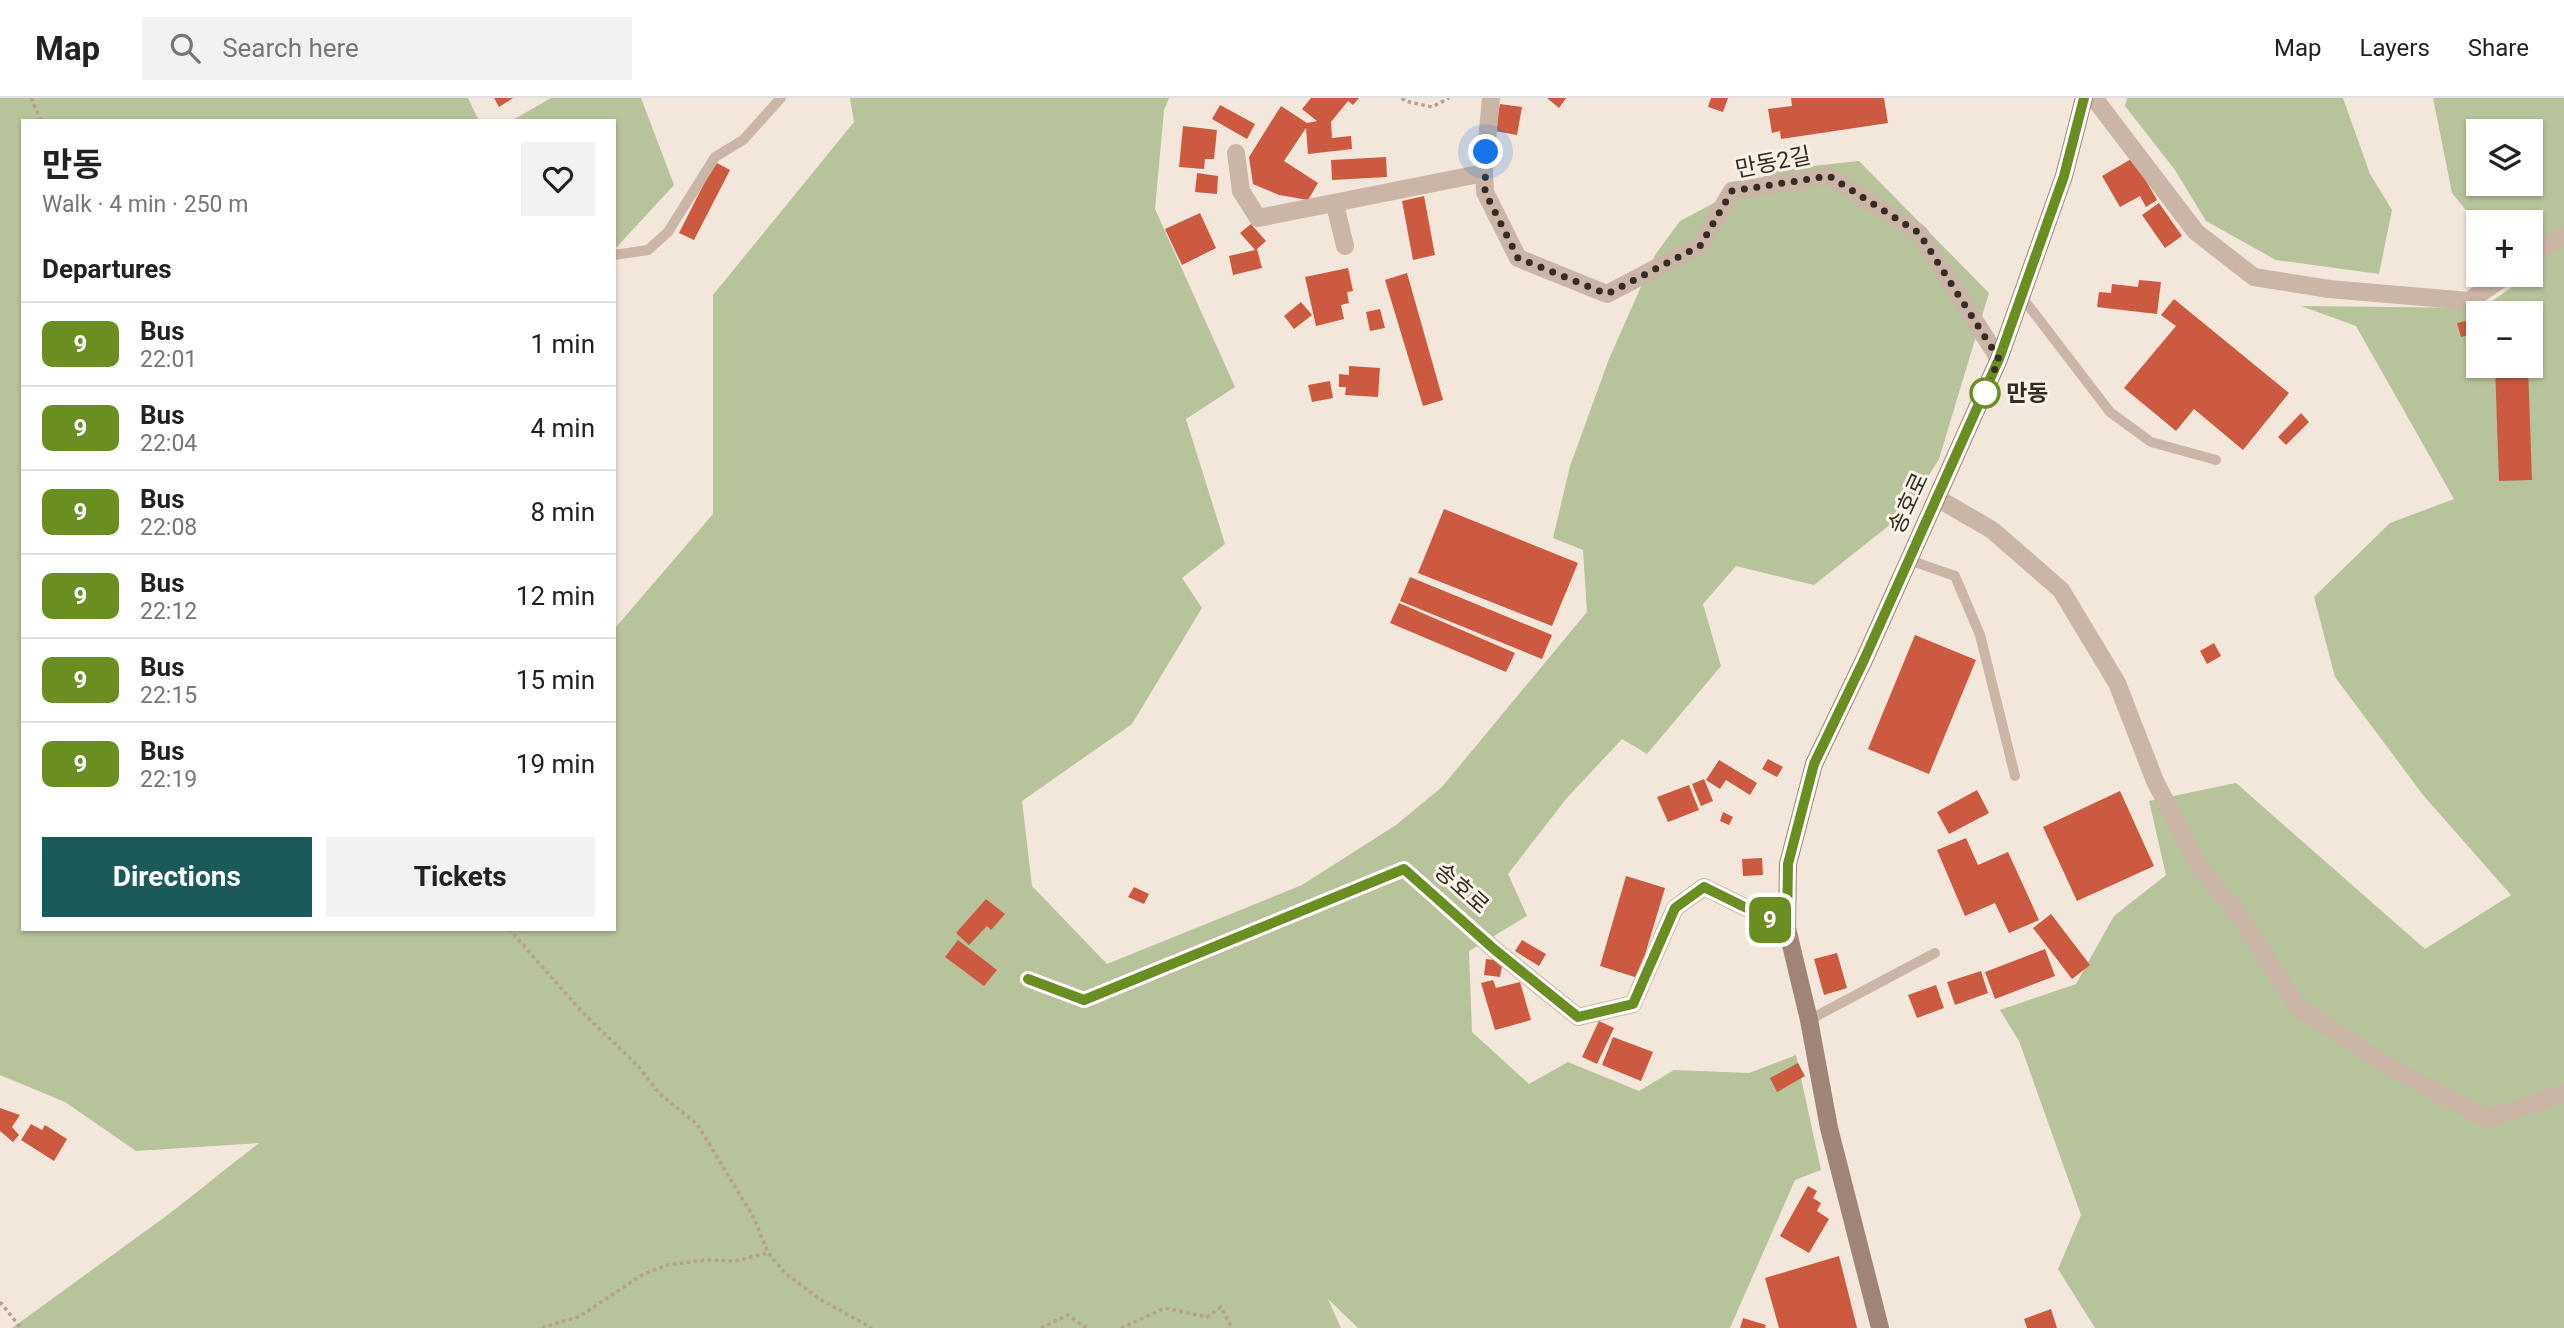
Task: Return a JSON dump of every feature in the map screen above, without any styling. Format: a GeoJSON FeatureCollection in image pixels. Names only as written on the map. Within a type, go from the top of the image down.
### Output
{"type":"FeatureCollection","features":[{"type":"Feature","properties":{"kind":"main road","name":"송호로"},"geometry":{"type":"LineString","coordinates":[[1880,1328],[1829,1128],[1810,1020],[1787,928],[1788,864],[1814,764],[1999,359],[2064,176],[2084,98]]}},
{"type":"Feature","properties":{"kind":"street","name":"만동2길"},"geometry":{"type":"LineString","coordinates":[[1491,98],[1484,173],[1485,192],[1518,258],[1607,294],[1700,246],[1732,191],[1829,176],[1919,233],[1999,359]]}},
{"type":"Feature","properties":{"kind":"street"},"geometry":{"type":"LineString","coordinates":[[2094,98],[2196,232],[2254,277],[2329,289],[2469,301],[2489,287]]}},
{"type":"Feature","properties":{"kind":"street"},"geometry":{"type":"LineString","coordinates":[[1236,153],[1241,191],[1258,218],[1335,205],[1484,173]]}},
{"type":"Feature","properties":{"kind":"street"},"geometry":{"type":"LineString","coordinates":[[1335,205],[1345,246]]}},
{"type":"Feature","properties":{"kind":"street"},"geometry":{"type":"LineString","coordinates":[[2543,249],[2564,234]]}},
{"type":"Feature","properties":{"kind":"street"},"geometry":{"type":"LineString","coordinates":[[1937,498],[1992,530],[2061,590],[2117,683],[2155,781],[2199,867],[2237,913],[2299,1009],[2397,1071],[2488,1119],[2564,1093]]}},
{"type":"Feature","properties":{"kind":"street","name":"송호로"},"geometry":{"type":"LineString","coordinates":[[1028,979],[1084,1000],[1404,869],[1495,950],[1578,1017],[1633,1004],[1675,908],[1704,887],[1787,928]]}},
{"type":"Feature","properties":{"kind":"lane"},"geometry":{"type":"LineString","coordinates":[[616,255],[648,250],[668,232],[715,157],[743,140],[781,98]]}},
{"type":"Feature","properties":{"kind":"lane"},"geometry":{"type":"LineString","coordinates":[[2021,296],[2110,412],[2151,442],[2217,460]]}},
{"type":"Feature","properties":{"kind":"lane"},"geometry":{"type":"LineString","coordinates":[[1909,560],[1955,576],[1980,635],[2015,776]]}},
{"type":"Feature","properties":{"kind":"lane"},"geometry":{"type":"LineString","coordinates":[[1810,1020],[1936,953]]}},
{"type":"Feature","properties":{"kind":"path"},"geometry":{"type":"LineString","coordinates":[[31,98],[40,119]]}},
{"type":"Feature","properties":{"kind":"path"},"geometry":{"type":"LineString","coordinates":[[1402,98],[1432,107],[1449,98]]}},
{"type":"Feature","properties":{"kind":"path"},"geometry":{"type":"LineString","coordinates":[[511,931],[582,1012],[638,1066],[660,1094],[697,1124],[754,1218],[768,1253],[786,1274],[821,1300],[872,1328]]}},
{"type":"Feature","properties":{"kind":"path"},"geometry":{"type":"LineString","coordinates":[[541,1328],[580,1316],[642,1276],[667,1265],[706,1260],[735,1261],[768,1253]]}},
{"type":"Feature","properties":{"kind":"path"},"geometry":{"type":"LineString","coordinates":[[0,1302],[21,1328]]}},
{"type":"Feature","properties":{"kind":"path"},"geometry":{"type":"LineString","coordinates":[[1121,1328],[1165,1308],[1207,1317],[1221,1307],[1232,1328]]}},
{"type":"Feature","properties":{"kind":"path"},"geometry":{"type":"LineString","coordinates":[[1041,1328],[1068,1315],[1086,1328]]}},
{"type":"Feature","properties":{"kind":"green space"},"geometry":{"type":"Polygon","coordinates":[[[0,98],[468,98],[478,119],[21,119],[21,931],[616,931],[616,627],[713,514],[713,295],[854,122],[850,98],[1169,98],[1164,110],[1155,209],[1235,387],[1186,419],[1225,544],[1182,578],[1202,608],[1132,724],[1022,801],[1032,886],[1107,964],[1302,885],[1396,825],[1442,787],[1587,612],[1583,550],[1553,538],[1570,466],[1609,359],[1655,255],[1680,221],[1776,170],[1859,161],[1989,293],[1939,459],[1906,512],[1814,585],[1736,566],[1703,604],[1721,666],[1647,754],[1622,739],[1566,799],[1508,874],[1527,916],[1469,951],[1472,1032],[1529,1084],[1568,1062],[1639,1091],[1674,1070],[1749,1073],[1796,1055],[1821,1170],[1795,1180],[1730,1328],[1358,1328],[1328,1299],[1341,1328],[12,1328],[169,1214],[259,1143],[136,1151],[65,1102],[0,1075],[0,98]]]}},
{"type":"Feature","properties":{"kind":"green space"},"geometry":{"type":"Polygon","coordinates":[[[551,98],[641,98],[674,185],[616,248],[616,119],[514,119],[551,98]]]}},
{"type":"Feature","properties":{"kind":"green space"},"geometry":{"type":"Polygon","coordinates":[[[2127,98],[2343,98],[2370,174],[2392,210],[2379,274],[2276,260],[2206,221],[2175,170],[2125,106],[2127,98]]]}},
{"type":"Feature","properties":{"kind":"green space"},"geometry":{"type":"Polygon","coordinates":[[[2433,98],[2564,98],[2564,1328],[2095,1328],[2058,1269],[2081,1215],[2019,1041],[2000,1010],[2076,984],[2114,916],[2166,875],[2149,801],[2236,783],[2425,949],[2511,895],[2423,795],[2335,677],[2314,597],[2390,523],[2454,499],[2356,326],[2301,306],[2466,308],[2466,378],[2543,378],[2543,301],[2492,301],[2512,287],[2543,287],[2543,210],[2466,210],[2452,193],[2433,98]]]}},
{"type":"Feature","properties":{"kind":"building"},"geometry":{"type":"Polygon","coordinates":[[[494,98],[513,98],[499,107],[494,98]]]}},
{"type":"Feature","properties":{"kind":"building"},"geometry":{"type":"Polygon","coordinates":[[[1311,98],[1359,98],[1353,105],[1348,101],[1331,122],[1332,138],[1351,136],[1352,149],[1308,154],[1306,128],[1284,161],[1318,183],[1308,200],[1279,195],[1253,184],[1249,157],[1281,106],[1307,123],[1317,121],[1302,109],[1311,98]]]}},
{"type":"Feature","properties":{"kind":"building"},"geometry":{"type":"Polygon","coordinates":[[[1547,98],[1566,98],[1559,108],[1547,98]]]}},
{"type":"Feature","properties":{"kind":"building"},"geometry":{"type":"Polygon","coordinates":[[[1711,98],[1728,98],[1723,112],[1708,107],[1711,98]]]}},
{"type":"Feature","properties":{"kind":"building"},"geometry":{"type":"Polygon","coordinates":[[[1791,98],[1884,98],[1888,123],[1781,139],[1780,131],[1772,133],[1768,109],[1792,106],[1791,98]]]}},
{"type":"Feature","properties":{"kind":"building"},"geometry":{"type":"Polygon","coordinates":[[[1500,104],[1522,107],[1517,135],[1495,131],[1500,104]]]}},
{"type":"Feature","properties":{"kind":"building"},"geometry":{"type":"Polygon","coordinates":[[[1220,105],[1255,124],[1247,139],[1212,119],[1220,105]]]}},
{"type":"Feature","properties":{"kind":"building"},"geometry":{"type":"Polygon","coordinates":[[[1183,126],[1217,130],[1214,159],[1205,159],[1204,169],[1179,167],[1183,126]]]}},
{"type":"Feature","properties":{"kind":"building"},"geometry":{"type":"Polygon","coordinates":[[[1386,157],[1387,177],[1332,180],[1331,160],[1386,157]]]}},
{"type":"Feature","properties":{"kind":"building"},"geometry":{"type":"Polygon","coordinates":[[[2133,158],[2157,200],[2146,207],[2140,196],[2120,207],[2102,176],[2133,158]]]}},
{"type":"Feature","properties":{"kind":"building"},"geometry":{"type":"Polygon","coordinates":[[[715,162],[730,170],[694,240],[679,233],[715,162]]]}},
{"type":"Feature","properties":{"kind":"building"},"geometry":{"type":"Polygon","coordinates":[[[1197,173],[1218,176],[1217,194],[1195,192],[1197,173]]]}},
{"type":"Feature","properties":{"kind":"building"},"geometry":{"type":"Polygon","coordinates":[[[1424,196],[1435,255],[1413,260],[1402,201],[1424,196]]]}},
{"type":"Feature","properties":{"kind":"building"},"geometry":{"type":"Polygon","coordinates":[[[2159,203],[2182,236],[2165,248],[2142,215],[2159,203]]]}},
{"type":"Feature","properties":{"kind":"building"},"geometry":{"type":"Polygon","coordinates":[[[1200,213],[1216,248],[1182,265],[1165,229],[1200,213]]]}},
{"type":"Feature","properties":{"kind":"building"},"geometry":{"type":"Polygon","coordinates":[[[1251,224],[1266,241],[1257,249],[1262,268],[1233,275],[1229,256],[1255,250],[1240,233],[1251,224]]]}},
{"type":"Feature","properties":{"kind":"building"},"geometry":{"type":"Polygon","coordinates":[[[1348,268],[1353,291],[1347,292],[1349,303],[1341,305],[1344,319],[1316,326],[1305,277],[1348,268]]]}},
{"type":"Feature","properties":{"kind":"building"},"geometry":{"type":"Polygon","coordinates":[[[1407,273],[1443,400],[1423,406],[1385,280],[1407,273]]]}},
{"type":"Feature","properties":{"kind":"building"},"geometry":{"type":"Polygon","coordinates":[[[2139,280],[2161,282],[2157,314],[2097,307],[2099,292],[2111,293],[2112,284],[2138,287],[2139,280]]]}},
{"type":"Feature","properties":{"kind":"building"},"geometry":{"type":"Polygon","coordinates":[[[2174,299],[2289,393],[2243,450],[2194,409],[2176,431],[2124,388],[2176,326],[2161,315],[2174,299]]]}},
{"type":"Feature","properties":{"kind":"building"},"geometry":{"type":"Polygon","coordinates":[[[1301,302],[1312,315],[1294,329],[1284,316],[1301,302]]]}},
{"type":"Feature","properties":{"kind":"building"},"geometry":{"type":"Polygon","coordinates":[[[1380,309],[1385,328],[1370,331],[1366,312],[1380,309]]]}},
{"type":"Feature","properties":{"kind":"building"},"geometry":{"type":"Polygon","coordinates":[[[2466,321],[2466,336],[2461,337],[2457,323],[2466,321]]]}},
{"type":"Feature","properties":{"kind":"building"},"geometry":{"type":"Polygon","coordinates":[[[1349,366],[1380,368],[1378,397],[1345,395],[1346,387],[1339,387],[1339,374],[1349,375],[1349,366]]]}},
{"type":"Feature","properties":{"kind":"building"},"geometry":{"type":"Polygon","coordinates":[[[2495,378],[2528,378],[2532,480],[2499,481],[2495,378]]]}},
{"type":"Feature","properties":{"kind":"building"},"geometry":{"type":"Polygon","coordinates":[[[1330,381],[1333,398],[1312,402],[1308,385],[1330,381]]]}},
{"type":"Feature","properties":{"kind":"building"},"geometry":{"type":"Polygon","coordinates":[[[2301,413],[2309,422],[2286,445],[2278,437],[2301,413]]]}},
{"type":"Feature","properties":{"kind":"building"},"geometry":{"type":"Polygon","coordinates":[[[1444,509],[1578,563],[1552,626],[1418,573],[1444,509]]]}},
{"type":"Feature","properties":{"kind":"building"},"geometry":{"type":"Polygon","coordinates":[[[1410,577],[1552,635],[1542,659],[1400,601],[1410,577]]]}},
{"type":"Feature","properties":{"kind":"building"},"geometry":{"type":"Polygon","coordinates":[[[1399,603],[1515,653],[1506,672],[1390,623],[1399,603]]]}},
{"type":"Feature","properties":{"kind":"building"},"geometry":{"type":"Polygon","coordinates":[[[1915,635],[1976,660],[1929,774],[1868,749],[1915,635]]]}},
{"type":"Feature","properties":{"kind":"building"},"geometry":{"type":"Polygon","coordinates":[[[2214,643],[2221,656],[2207,664],[2200,651],[2214,643]]]}},
{"type":"Feature","properties":{"kind":"building"},"geometry":{"type":"Polygon","coordinates":[[[1768,759],[1783,767],[1777,777],[1762,769],[1768,759]]]}},
{"type":"Feature","properties":{"kind":"building"},"geometry":{"type":"Polygon","coordinates":[[[1719,760],[1757,783],[1750,795],[1726,780],[1720,789],[1706,780],[1719,760]]]}},
{"type":"Feature","properties":{"kind":"building"},"geometry":{"type":"Polygon","coordinates":[[[1704,779],[1713,801],[1701,806],[1692,784],[1704,779]]]}},
{"type":"Feature","properties":{"kind":"building"},"geometry":{"type":"Polygon","coordinates":[[[1689,785],[1699,810],[1668,822],[1657,797],[1689,785]]]}},
{"type":"Feature","properties":{"kind":"building"},"geometry":{"type":"Polygon","coordinates":[[[1977,790],[1989,813],[1949,834],[1937,812],[1977,790]]]}},
{"type":"Feature","properties":{"kind":"building"},"geometry":{"type":"Polygon","coordinates":[[[2120,791],[2154,866],[2077,901],[2043,827],[2120,791]]]}},
{"type":"Feature","properties":{"kind":"building"},"geometry":{"type":"Polygon","coordinates":[[[1723,812],[1733,817],[1729,825],[1720,821],[1723,812]]]}},
{"type":"Feature","properties":{"kind":"building"},"geometry":{"type":"Polygon","coordinates":[[[1966,838],[1978,865],[2008,852],[2039,920],[2009,933],[1995,903],[1965,916],[1937,850],[1966,838]]]}},
{"type":"Feature","properties":{"kind":"building"},"geometry":{"type":"Polygon","coordinates":[[[1762,858],[1763,875],[1743,876],[1742,859],[1762,858]]]}},
{"type":"Feature","properties":{"kind":"building"},"geometry":{"type":"Polygon","coordinates":[[[1626,876],[1665,888],[1638,978],[1600,966],[1626,876]]]}},
{"type":"Feature","properties":{"kind":"building"},"geometry":{"type":"Polygon","coordinates":[[[1134,887],[1149,894],[1144,904],[1128,897],[1134,887]]]}},
{"type":"Feature","properties":{"kind":"building"},"geometry":{"type":"Polygon","coordinates":[[[986,899],[1005,914],[991,930],[987,926],[969,945],[956,933],[986,899]]]}},
{"type":"Feature","properties":{"kind":"building"},"geometry":{"type":"Polygon","coordinates":[[[2051,914],[2090,965],[2072,979],[2033,928],[2051,914]]]}},
{"type":"Feature","properties":{"kind":"building"},"geometry":{"type":"Polygon","coordinates":[[[958,940],[997,970],[984,986],[945,957],[958,940]]]}},
{"type":"Feature","properties":{"kind":"building"},"geometry":{"type":"Polygon","coordinates":[[[1522,940],[1546,954],[1539,966],[1515,951],[1522,940]]]}},
{"type":"Feature","properties":{"kind":"building"},"geometry":{"type":"Polygon","coordinates":[[[2045,949],[2055,976],[1995,999],[1985,972],[2045,949]]]}},
{"type":"Feature","properties":{"kind":"building"},"geometry":{"type":"Polygon","coordinates":[[[1837,953],[1847,988],[1824,995],[1814,959],[1837,953]]]}},
{"type":"Feature","properties":{"kind":"building"},"geometry":{"type":"Polygon","coordinates":[[[1486,959],[1503,961],[1500,977],[1484,975],[1486,959]]]}},
{"type":"Feature","properties":{"kind":"building"},"geometry":{"type":"Polygon","coordinates":[[[1981,971],[1988,993],[1955,1005],[1947,982],[1981,971]]]}},
{"type":"Feature","properties":{"kind":"building"},"geometry":{"type":"Polygon","coordinates":[[[1493,980],[1496,988],[1520,982],[1531,1020],[1495,1030],[1481,983],[1493,980]]]}},
{"type":"Feature","properties":{"kind":"building"},"geometry":{"type":"Polygon","coordinates":[[[1936,985],[1944,1008],[1917,1018],[1908,995],[1936,985]]]}},
{"type":"Feature","properties":{"kind":"building"},"geometry":{"type":"Polygon","coordinates":[[[1599,1021],[1614,1028],[1597,1064],[1582,1057],[1599,1021]]]}},
{"type":"Feature","properties":{"kind":"building"},"geometry":{"type":"Polygon","coordinates":[[[1613,1037],[1653,1052],[1641,1081],[1602,1065],[1613,1037]]]}},
{"type":"Feature","properties":{"kind":"building"},"geometry":{"type":"Polygon","coordinates":[[[1798,1063],[1805,1076],[1777,1092],[1770,1078],[1798,1063]]]}},
{"type":"Feature","properties":{"kind":"building"},"geometry":{"type":"Polygon","coordinates":[[[0,1108],[20,1115],[12,1127],[19,1135],[13,1142],[0,1131],[0,1108]]]}},
{"type":"Feature","properties":{"kind":"building"},"geometry":{"type":"Polygon","coordinates":[[[31,1124],[42,1130],[45,1125],[67,1139],[54,1161],[21,1140],[31,1124]]]}},
{"type":"Feature","properties":{"kind":"building"},"geometry":{"type":"Polygon","coordinates":[[[1808,1186],[1817,1191],[1813,1198],[1821,1203],[1817,1211],[1829,1219],[1809,1253],[1780,1236],[1808,1186]]]}},
{"type":"Feature","properties":{"kind":"building"},"geometry":{"type":"Polygon","coordinates":[[[1839,1256],[1857,1328],[1779,1328],[1765,1278],[1839,1256]]]}},
{"type":"Feature","properties":{"kind":"building"},"geometry":{"type":"Polygon","coordinates":[[[2051,1309],[2057,1328],[2027,1328],[2024,1319],[2051,1309]]]}},
{"type":"Feature","properties":{"kind":"building"},"geometry":{"type":"Polygon","coordinates":[[[1743,1318],[1766,1325],[1765,1328],[1740,1328],[1743,1318]]]}},
{"type":"Feature","properties":{"kind":"bus line","name":"9"},"geometry":{"type":"LineString","coordinates":[[1028,979],[1084,1000],[1404,869],[1495,950],[1578,1017],[1633,1004],[1675,908],[1704,887],[1787,928],[1788,864],[1814,764],[1864,660],[1999,359],[2064,176],[2084,98]]}},
{"type":"Feature","properties":{"kind":"place","name":"만동"},"geometry":{"type":"Point","coordinates":[1985,393]}},
{"type":"Feature","properties":{"kind":"route"},"geometry":{"type":"LineString","coordinates":[[1486,152],[1485,192],[1518,258],[1607,294],[1700,246],[1732,191],[1829,176],[1919,233],[1999,359],[1980,404],[1985,393]]}}]}
